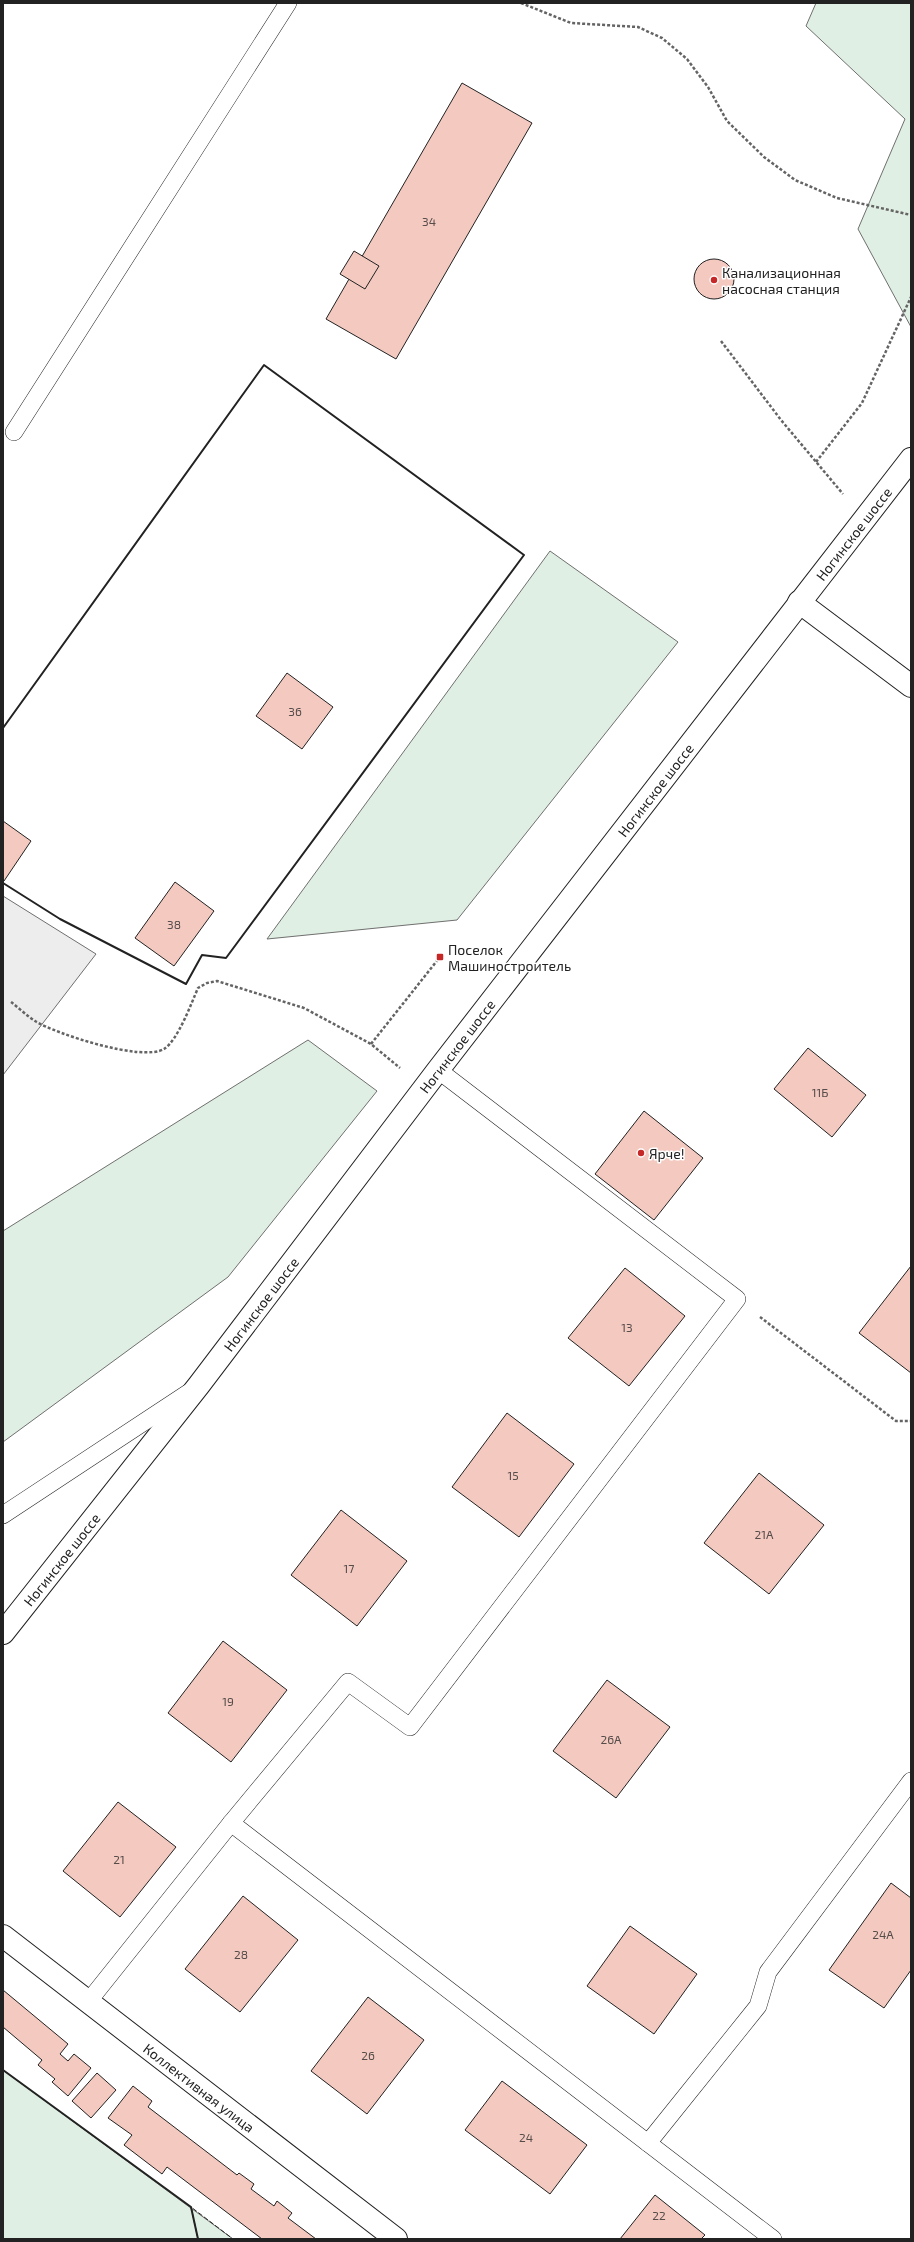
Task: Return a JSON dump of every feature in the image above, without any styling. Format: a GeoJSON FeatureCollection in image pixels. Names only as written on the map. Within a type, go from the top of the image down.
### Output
{"type":"FeatureCollection","features":[{"type":"Feature","properties":{"kind":"main road","name":"Ногинское шоссе"},"geometry":{"type":"LineString","coordinates":[[3,1633],[199,1385],[424,1087],[911,458]]}},
{"type":"Feature","properties":{"kind":"main road"},"geometry":{"type":"LineString","coordinates":[[798,602],[911,686]]}},
{"type":"Feature","properties":{"kind":"main road","name":"Коллективная улица"},"geometry":{"type":"LineString","coordinates":[[3,1936],[396,2239]]}},
{"type":"Feature","properties":{"kind":"lane"},"geometry":{"type":"LineString","coordinates":[[14,432],[288,3]]}},
{"type":"Feature","properties":{"kind":"lane"},"geometry":{"type":"LineString","coordinates":[[88,2002],[231,1823],[348,1682],[410,1727],[737,1299],[438,1070]]}},
{"type":"Feature","properties":{"kind":"lane"},"geometry":{"type":"LineString","coordinates":[[3,1515],[199,1385]]}},
{"type":"Feature","properties":{"kind":"lane"},"geometry":{"type":"LineString","coordinates":[[648,2144],[758,2006],[768,1972],[911,1781]]}},
{"type":"Feature","properties":{"kind":"lane"},"geometry":{"type":"LineString","coordinates":[[231,1823],[773,2239]]}},
{"type":"Feature","properties":{"kind":"path"},"geometry":{"type":"LineString","coordinates":[[521,3],[571,23],[638,27],[662,38],[687,59],[708,88],[727,121],[770,162],[795,180],[837,198],[911,215]]}},
{"type":"Feature","properties":{"kind":"path"},"geometry":{"type":"LineString","coordinates":[[816,462],[862,403],[911,297]]}},
{"type":"Feature","properties":{"kind":"path"},"geometry":{"type":"LineString","coordinates":[[721,341],[781,420],[864,519]]}},
{"type":"Feature","properties":{"kind":"path"},"geometry":{"type":"LineString","coordinates":[[371,1044],[440,958]]}},
{"type":"Feature","properties":{"kind":"path"},"geometry":{"type":"LineString","coordinates":[[11,1002],[35,1021],[64,1035],[116,1049],[152,1052],[163,1050],[172,1042],[198,988],[206,983],[218,981],[304,1008],[371,1044],[424,1087]]}},
{"type":"Feature","properties":{"kind":"path"},"geometry":{"type":"LineString","coordinates":[[737,1299],[896,1421],[911,1421]]}},
{"type":"Feature","properties":{"kind":"green space"},"geometry":{"type":"Polygon","coordinates":[[[816,3],[911,3],[911,327],[858,229],[905,119],[806,26],[816,3]]]}},
{"type":"Feature","properties":{"kind":"green space"},"geometry":{"type":"Polygon","coordinates":[[[550,551],[678,642],[457,920],[267,939],[550,551]]]}},
{"type":"Feature","properties":{"kind":"green space"},"geometry":{"type":"Polygon","coordinates":[[[308,1040],[377,1091],[228,1277],[3,1442],[3,1231],[308,1040]]]}},
{"type":"Feature","properties":{"kind":"green space"},"geometry":{"type":"Polygon","coordinates":[[[3,2070],[233,2239],[3,2239],[3,2070]]]}},
{"type":"Feature","properties":{"kind":"shaded area"},"geometry":{"type":"Polygon","coordinates":[[[3,896],[96,954],[3,1075],[3,896]]]}},
{"type":"Feature","properties":{"kind":"building"},"geometry":{"type":"Polygon","coordinates":[[[462,83],[532,123],[396,359],[326,319],[462,83]]]}},
{"type":"Feature","properties":{"kind":"building"},"geometry":{"type":"Polygon","coordinates":[[[354,251],[379,266],[365,289],[340,274],[354,251]]]}},
{"type":"Feature","properties":{"kind":"building","name":"Канализационная насосная станция"},"geometry":{"type":"Polygon","coordinates":[[[718,259],[725,262],[731,268],[734,279],[733,287],[725,296],[718,299],[710,299],[703,296],[695,287],[694,275],[697,268],[706,260],[718,259]]]}},
{"type":"Feature","properties":{"kind":"building"},"geometry":{"type":"Polygon","coordinates":[[[287,673],[333,707],[302,749],[256,716],[287,673]]]}},
{"type":"Feature","properties":{"kind":"building"},"geometry":{"type":"Polygon","coordinates":[[[3,821],[31,841],[4,881],[3,880],[3,821]]]}},
{"type":"Feature","properties":{"kind":"building"},"geometry":{"type":"Polygon","coordinates":[[[175,882],[214,911],[174,966],[135,938],[175,882]]]}},
{"type":"Feature","properties":{"kind":"building"},"geometry":{"type":"Polygon","coordinates":[[[808,1048],[866,1095],[832,1137],[774,1089],[808,1048]]]}},
{"type":"Feature","properties":{"kind":"building"},"geometry":{"type":"Polygon","coordinates":[[[644,1111],[703,1158],[654,1220],[595,1174],[644,1111]]]}},
{"type":"Feature","properties":{"kind":"building"},"geometry":{"type":"Polygon","coordinates":[[[911,1266],[911,1373],[859,1333],[911,1266]]]}},
{"type":"Feature","properties":{"kind":"building"},"geometry":{"type":"Polygon","coordinates":[[[625,1268],[685,1316],[629,1386],[568,1338],[625,1268]]]}},
{"type":"Feature","properties":{"kind":"building"},"geometry":{"type":"Polygon","coordinates":[[[507,1413],[574,1464],[519,1537],[452,1487],[507,1413]]]}},
{"type":"Feature","properties":{"kind":"building"},"geometry":{"type":"Polygon","coordinates":[[[759,1473],[824,1525],[769,1594],[704,1543],[759,1473]]]}},
{"type":"Feature","properties":{"kind":"building"},"geometry":{"type":"Polygon","coordinates":[[[341,1510],[407,1561],[357,1626],[291,1575],[341,1510]]]}},
{"type":"Feature","properties":{"kind":"building"},"geometry":{"type":"Polygon","coordinates":[[[223,1641],[287,1690],[231,1762],[168,1713],[223,1641]]]}},
{"type":"Feature","properties":{"kind":"building"},"geometry":{"type":"Polygon","coordinates":[[[607,1680],[670,1727],[616,1798],[553,1751],[607,1680]]]}},
{"type":"Feature","properties":{"kind":"building"},"geometry":{"type":"Polygon","coordinates":[[[118,1802],[176,1847],[120,1917],[63,1871],[118,1802]]]}},
{"type":"Feature","properties":{"kind":"building"},"geometry":{"type":"Polygon","coordinates":[[[891,1883],[911,1898],[911,1970],[884,2008],[829,1970],[891,1883]]]}},
{"type":"Feature","properties":{"kind":"building"},"geometry":{"type":"Polygon","coordinates":[[[243,1896],[298,1940],[240,2012],[185,1969],[243,1896]]]}},
{"type":"Feature","properties":{"kind":"building"},"geometry":{"type":"Polygon","coordinates":[[[630,1926],[697,1974],[654,2034],[587,1986],[630,1926]]]}},
{"type":"Feature","properties":{"kind":"building"},"geometry":{"type":"Polygon","coordinates":[[[3,1990],[68,2044],[60,2054],[68,2061],[74,2054],[91,2068],[68,2096],[52,2082],[55,2079],[38,2065],[42,2060],[3,2027],[3,1990]]]}},
{"type":"Feature","properties":{"kind":"building"},"geometry":{"type":"Polygon","coordinates":[[[368,1997],[424,2040],[367,2114],[311,2071],[368,1997]]]}},
{"type":"Feature","properties":{"kind":"building"},"geometry":{"type":"Polygon","coordinates":[[[97,2073],[116,2090],[91,2118],[72,2101],[97,2073]]]}},
{"type":"Feature","properties":{"kind":"building"},"geometry":{"type":"Polygon","coordinates":[[[502,2081],[587,2145],[550,2194],[465,2130],[502,2081]]]}},
{"type":"Feature","properties":{"kind":"building"},"geometry":{"type":"Polygon","coordinates":[[[133,2086],[152,2101],[148,2107],[237,2175],[239,2173],[254,2184],[251,2189],[274,2206],[277,2201],[292,2213],[288,2218],[316,2239],[262,2239],[167,2167],[162,2174],[124,2145],[132,2135],[108,2118],[133,2086]]]}},
{"type":"Feature","properties":{"kind":"building"},"geometry":{"type":"Polygon","coordinates":[[[655,2195],[705,2235],[701,2239],[620,2239],[655,2195]]]}},
{"type":"Feature","properties":{"kind":"fence"},"geometry":{"type":"LineString","coordinates":[[198,2239],[191,2207],[233,2239]]}},
{"type":"Feature","properties":{"kind":"wall"},"geometry":{"type":"LineString","coordinates":[[3,728],[264,365],[524,555],[226,958],[202,955],[186,984],[60,919],[3,883]]}},
{"type":"Feature","properties":{"kind":"wall"},"geometry":{"type":"LineString","coordinates":[[3,2070],[191,2207],[198,2239]]}},
{"type":"Feature","properties":{"kind":"place","name":"Канализационная насосная станция"},"geometry":{"type":"Point","coordinates":[714,280]}},
{"type":"Feature","properties":{"kind":"place","name":"Поселок Машиностроитель"},"geometry":{"type":"Point","coordinates":[440,957]}},
{"type":"Feature","properties":{"kind":"place","name":"Ярче!"},"geometry":{"type":"Point","coordinates":[641,1153]}}]}
